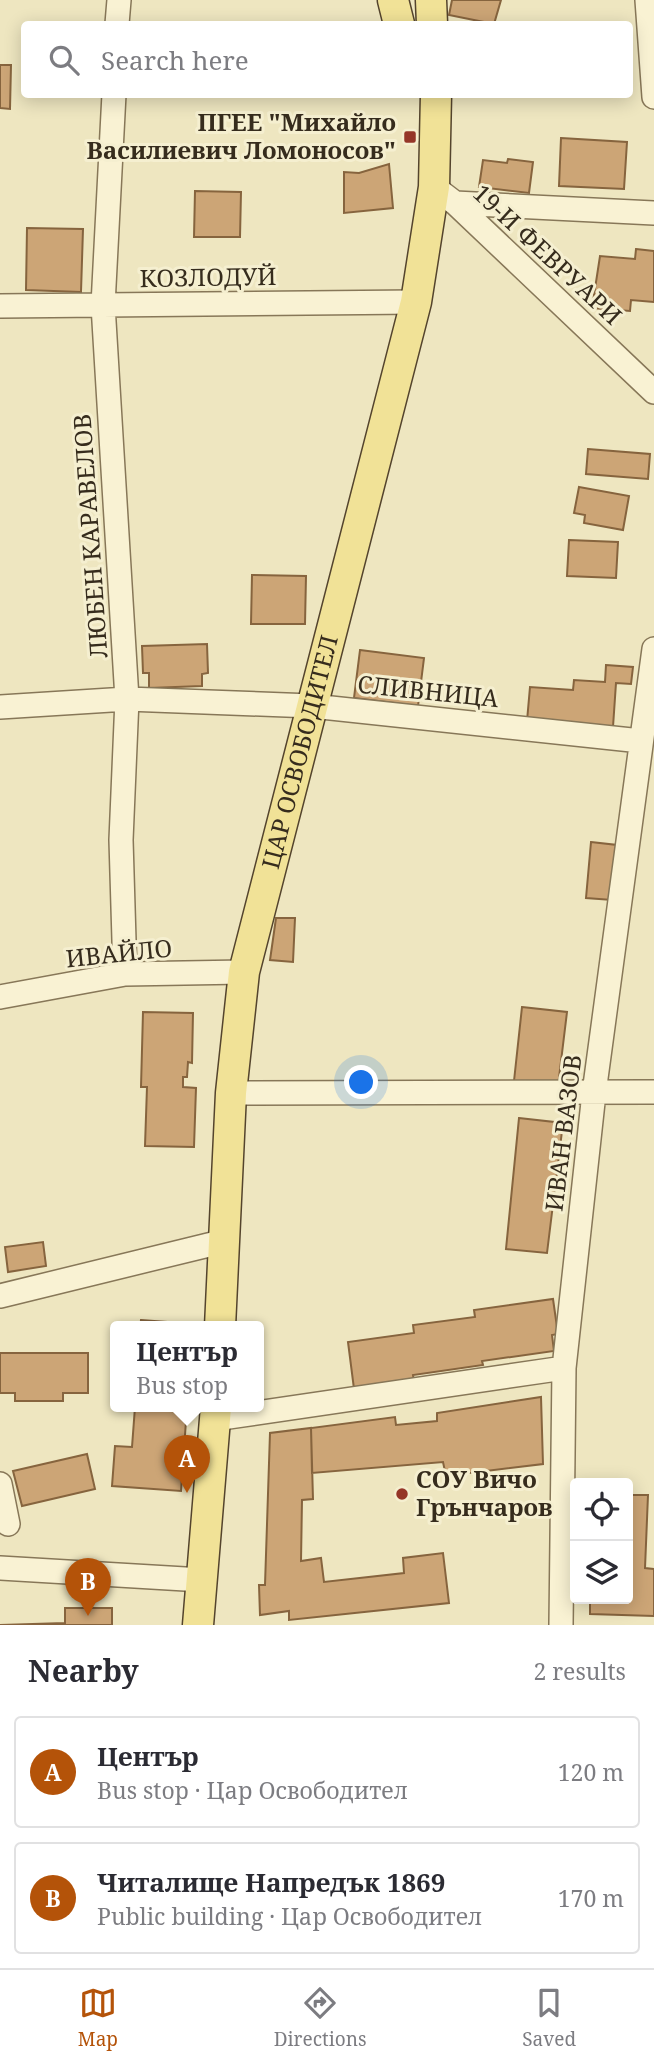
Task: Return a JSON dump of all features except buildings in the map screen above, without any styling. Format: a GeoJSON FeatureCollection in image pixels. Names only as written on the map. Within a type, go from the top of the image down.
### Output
{"type":"FeatureCollection","features":[{"type":"Feature","properties":{"kind":"main road"},"geometry":{"type":"LineString","coordinates":[[393,0],[397,21]]}},
{"type":"Feature","properties":{"kind":"main road"},"geometry":{"type":"LineString","coordinates":[[431,0],[432,21]]}},
{"type":"Feature","properties":{"kind":"main road","name":"ЦАР ОСВОБОДИТЕЛ"},"geometry":{"type":"LineString","coordinates":[[415,98],[444,195]]}},
{"type":"Feature","properties":{"kind":"main road","name":"ЦАР ОСВОБОДИТЕЛ"},"geometry":{"type":"LineString","coordinates":[[220,1321],[231,1093],[244,972],[444,195],[436,98]]}},
{"type":"Feature","properties":{"kind":"main road"},"geometry":{"type":"LineString","coordinates":[[198,1625],[215,1413]]}},
{"type":"Feature","properties":{"kind":"street"},"geometry":{"type":"LineString","coordinates":[[117,21],[119,0]]}},
{"type":"Feature","properties":{"kind":"street"},"geometry":{"type":"LineString","coordinates":[[647,0],[654,97]]}},
{"type":"Feature","properties":{"kind":"street","name":"ЛЮБЕН КАРАВЕЛОВ"},"geometry":{"type":"LineString","coordinates":[[114,98],[103,305],[127,699],[121,840],[124,974]]}},
{"type":"Feature","properties":{"kind":"street"},"geometry":{"type":"LineString","coordinates":[[444,195],[654,213]]}},
{"type":"Feature","properties":{"kind":"street","name":"19-И ФЕВРУАРИ"},"geometry":{"type":"LineString","coordinates":[[444,195],[654,392]]}},
{"type":"Feature","properties":{"kind":"street","name":"КОЗЛОДУЙ"},"geometry":{"type":"LineString","coordinates":[[0,306],[416,302]]}},
{"type":"Feature","properties":{"kind":"street","name":"ИВАН ВАЗОВ"},"geometry":{"type":"LineString","coordinates":[[561,1625],[564,1368],[594,1093],[654,649]]}},
{"type":"Feature","properties":{"kind":"street","name":"СЛИВНИЦА"},"geometry":{"type":"LineString","coordinates":[[0,707],[127,699],[312,706],[641,741]]}},
{"type":"Feature","properties":{"kind":"street","name":"ИВАЙЛО"},"geometry":{"type":"LineString","coordinates":[[0,997],[124,974],[244,972]]}},
{"type":"Feature","properties":{"kind":"street"},"geometry":{"type":"LineString","coordinates":[[231,1093],[654,1092]]}},
{"type":"Feature","properties":{"kind":"street"},"geometry":{"type":"LineString","coordinates":[[0,1296],[225,1241]]}},
{"type":"Feature","properties":{"kind":"street"},"geometry":{"type":"LineString","coordinates":[[264,1407],[564,1368]]}},
{"type":"Feature","properties":{"kind":"street"},"geometry":{"type":"LineString","coordinates":[[0,1484],[8,1524]]}},
{"type":"Feature","properties":{"kind":"street"},"geometry":{"type":"LineString","coordinates":[[0,1568],[202,1580]]}},
{"type":"Feature","properties":{"kind":"place","name":"ПГЕЕ \"Михайло Василиевич Ломоносов\""},"geometry":{"type":"Point","coordinates":[410,137]}},
{"type":"Feature","properties":{"kind":"place","name":"Център"},"geometry":{"type":"Point","coordinates":[187,1493]}},
{"type":"Feature","properties":{"kind":"place","name":"СОУ Вичо Грънчаров"},"geometry":{"type":"Point","coordinates":[402,1494]}},
{"type":"Feature","properties":{"kind":"place","name":"Читалище Напредък 1869"},"geometry":{"type":"Point","coordinates":[88,1616]}}]}
